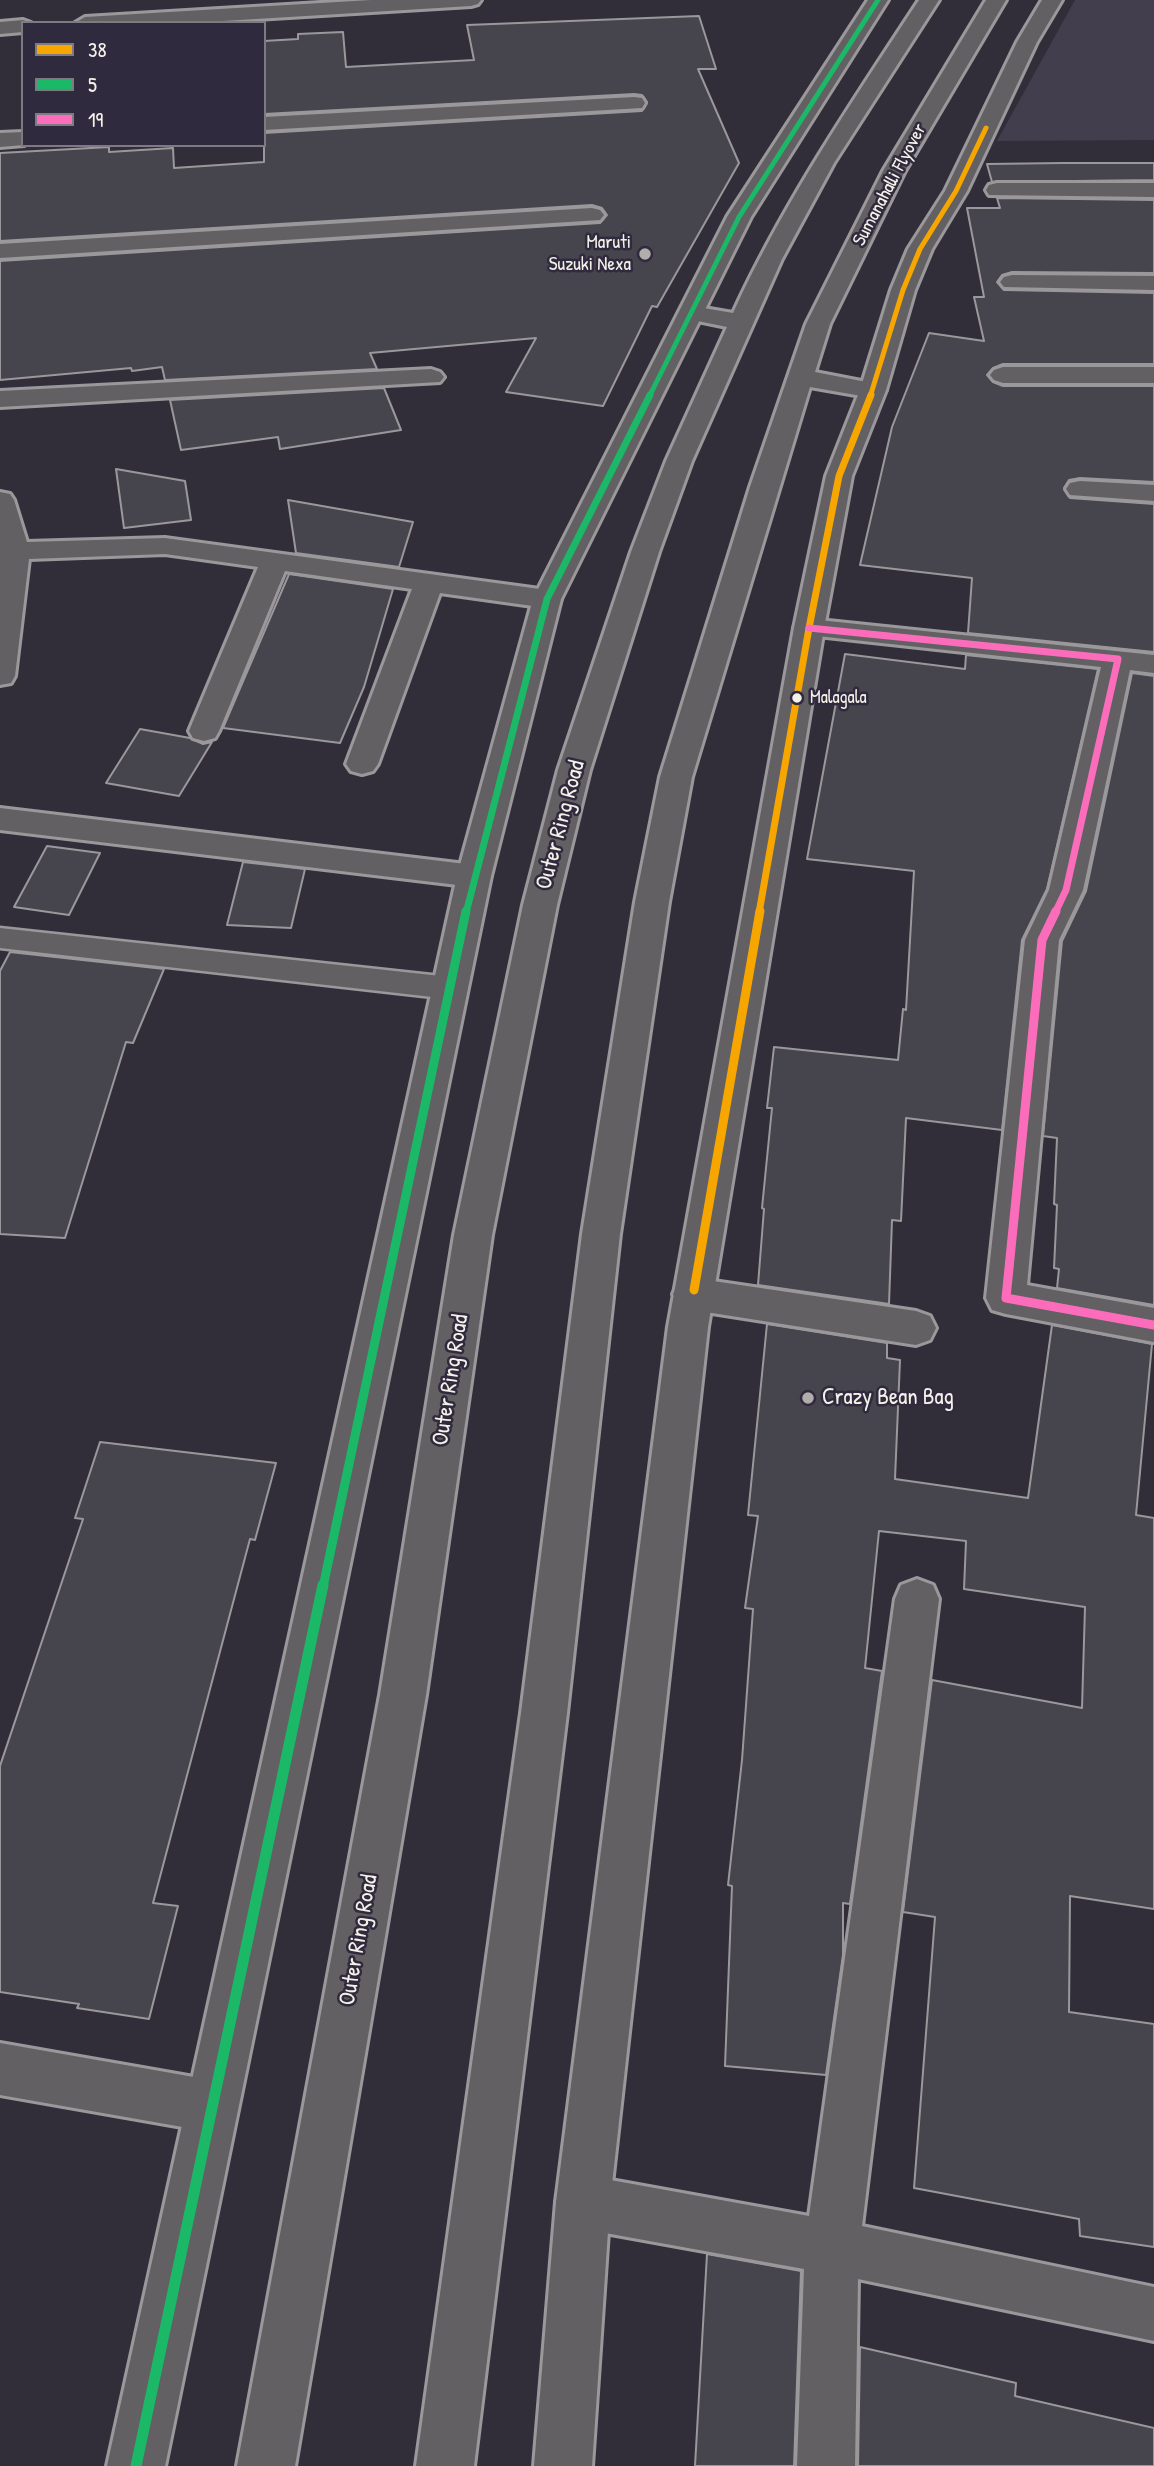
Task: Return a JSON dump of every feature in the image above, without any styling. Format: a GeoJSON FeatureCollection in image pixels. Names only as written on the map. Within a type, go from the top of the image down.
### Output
{"type":"FeatureCollection","features":[{"type":"Feature","properties":{"kind":"main road"},"geometry":{"type":"LineString","coordinates":[[118,21],[460,0]]}},
{"type":"Feature","properties":{"kind":"main road"},"geometry":{"type":"LineString","coordinates":[[136,2466],[474,876],[547,599],[739,217],[878,0]]}},
{"type":"Feature","properties":{"kind":"main road"},"geometry":{"type":"LineString","coordinates":[[692,313],[742,322],[770,259],[822,163],[929,0]]}},
{"type":"Feature","properties":{"kind":"main road","name":"Sumanahalli Flyover"},"geometry":{"type":"LineString","coordinates":[[799,377],[818,324],[894,171],[996,0]]}},
{"type":"Feature","properties":{"kind":"main road"},"geometry":{"type":"LineString","coordinates":[[563,2466],[583,2202],[693,1294],[809,628],[839,476],[873,390],[902,290],[920,249],[956,191],[1027,42],[1052,0]]}},
{"type":"Feature","properties":{"kind":"main road"},"geometry":{"type":"LineString","coordinates":[[0,28],[21,26]]}},
{"type":"Feature","properties":{"kind":"main road"},"geometry":{"type":"LineString","coordinates":[[266,124],[634,103]]}},
{"type":"Feature","properties":{"kind":"main road"},"geometry":{"type":"LineString","coordinates":[[0,140],[21,139]]}},
{"type":"Feature","properties":{"kind":"main road"},"geometry":{"type":"LineString","coordinates":[[997,190],[1154,190]]}},
{"type":"Feature","properties":{"kind":"main road"},"geometry":{"type":"LineString","coordinates":[[0,251],[592,215]]}},
{"type":"Feature","properties":{"kind":"main road"},"geometry":{"type":"LineString","coordinates":[[1012,282],[1154,283]]}},
{"type":"Feature","properties":{"kind":"main road","name":"Outer Ring Road"},"geometry":{"type":"LineString","coordinates":[[266,2466],[403,1695],[473,1235],[540,905],[574,770],[645,552],[679,461],[742,322]]}},
{"type":"Feature","properties":{"kind":"main road"},"geometry":{"type":"LineString","coordinates":[[1003,375],[1154,375]]}},
{"type":"Feature","properties":{"kind":"main road"},"geometry":{"type":"LineString","coordinates":[[0,399],[431,377]]}},
{"type":"Feature","properties":{"kind":"main road"},"geometry":{"type":"LineString","coordinates":[[445,2466],[545,1699],[601,1234],[652,902],[677,777],[799,377],[873,390]]}},
{"type":"Feature","properties":{"kind":"main road"},"geometry":{"type":"LineString","coordinates":[[1080,489],[1154,493]]}},
{"type":"Feature","properties":{"kind":"main road"},"geometry":{"type":"LineString","coordinates":[[0,500],[16,551],[0,676]]}},
{"type":"Feature","properties":{"kind":"main road"},"geometry":{"type":"LineString","coordinates":[[16,551],[165,546],[547,599]]}},
{"type":"Feature","properties":{"kind":"main road"},"geometry":{"type":"LineString","coordinates":[[204,731],[275,561]]}},
{"type":"Feature","properties":{"kind":"main road"},"geometry":{"type":"LineString","coordinates":[[362,764],[429,583]]}},
{"type":"Feature","properties":{"kind":"main road"},"geometry":{"type":"LineString","coordinates":[[809,628],[1154,664]]}},
{"type":"Feature","properties":{"kind":"main road"},"geometry":{"type":"LineString","coordinates":[[1118,659],[1066,890],[1042,940],[1006,1298],[1154,1325]]}},
{"type":"Feature","properties":{"kind":"main road"},"geometry":{"type":"LineString","coordinates":[[0,819],[474,876]]}},
{"type":"Feature","properties":{"kind":"main road"},"geometry":{"type":"LineString","coordinates":[[693,1294],[916,1328]]}},
{"type":"Feature","properties":{"kind":"main road"},"geometry":{"type":"LineString","coordinates":[[826,2466],[832,2247],[917,1599]]}},
{"type":"Feature","properties":{"kind":"main road"},"geometry":{"type":"LineString","coordinates":[[0,2069],[211,2106]]}},
{"type":"Feature","properties":{"kind":"main road"},"geometry":{"type":"LineString","coordinates":[[583,2202],[832,2247],[1154,2314]]}},
{"type":"Feature","properties":{"kind":"lane"},"geometry":{"type":"LineString","coordinates":[[0,938],[450,988]]}},
{"type":"Feature","properties":{"kind":"shaded area"},"geometry":{"type":"Polygon","coordinates":[[[1075,0],[1154,0],[1154,140],[997,141],[1075,0]]]}},
{"type":"Feature","properties":{"kind":"building"},"geometry":{"type":"Polygon","coordinates":[[[699,16],[716,69],[698,69],[739,163],[657,307],[652,306],[603,406],[506,392],[536,338],[370,353],[377,369],[165,380],[162,367],[0,380],[0,261],[600,223],[607,215],[602,208],[592,205],[0,241],[0,153],[109,147],[109,152],[173,148],[174,168],[264,162],[266,133],[642,111],[647,102],[642,95],[634,94],[266,114],[266,41],[298,39],[298,34],[343,32],[346,67],[474,60],[467,25],[699,16]]]}},
{"type":"Feature","properties":{"kind":"building"},"geometry":{"type":"Polygon","coordinates":[[[1154,163],[1154,180],[992,182],[987,164],[1154,163]]]}},
{"type":"Feature","properties":{"kind":"building"},"geometry":{"type":"Polygon","coordinates":[[[997,198],[1154,200],[1154,273],[1012,272],[1002,275],[997,282],[1004,290],[1154,293],[1154,364],[1003,364],[993,368],[987,375],[993,382],[1003,386],[1154,386],[1154,482],[1080,478],[1069,480],[1064,488],[1070,498],[1154,504],[1154,652],[968,633],[972,578],[860,565],[892,427],[929,333],[984,341],[974,297],[984,297],[967,208],[1000,208],[997,198]]]}},
{"type":"Feature","properties":{"kind":"building"},"geometry":{"type":"Polygon","coordinates":[[[384,388],[401,430],[280,449],[278,437],[181,450],[170,400],[384,388]]]}},
{"type":"Feature","properties":{"kind":"building"},"geometry":{"type":"Polygon","coordinates":[[[116,469],[185,481],[191,520],[124,528],[116,469]]]}},
{"type":"Feature","properties":{"kind":"building"},"geometry":{"type":"Polygon","coordinates":[[[288,500],[413,522],[399,567],[296,553],[288,500]]]}},
{"type":"Feature","properties":{"kind":"building"},"geometry":{"type":"Polygon","coordinates":[[[289,574],[393,589],[364,687],[340,743],[223,728],[289,574]]]}},
{"type":"Feature","properties":{"kind":"building"},"geometry":{"type":"Polygon","coordinates":[[[845,654],[965,669],[966,655],[1098,669],[1047,889],[1022,940],[1002,1130],[906,1118],[901,1221],[892,1220],[889,1304],[758,1285],[772,1108],[767,1108],[774,1047],[898,1060],[903,1009],[906,1010],[914,871],[807,859],[845,654]]]}},
{"type":"Feature","properties":{"kind":"building"},"geometry":{"type":"Polygon","coordinates":[[[1132,673],[1154,676],[1154,1305],[1057,1288],[1059,1269],[1054,1268],[1057,1205],[1054,1204],[1057,1138],[1043,1136],[1062,941],[1086,891],[1132,673]]]}},
{"type":"Feature","properties":{"kind":"building"},"geometry":{"type":"Polygon","coordinates":[[[140,729],[190,738],[203,744],[212,742],[179,796],[106,783],[140,729]]]}},
{"type":"Feature","properties":{"kind":"building"},"geometry":{"type":"Polygon","coordinates":[[[47,846],[100,853],[69,915],[14,907],[47,846]]]}},
{"type":"Feature","properties":{"kind":"building"},"geometry":{"type":"Polygon","coordinates":[[[243,862],[305,869],[291,928],[227,925],[243,862]]]}},
{"type":"Feature","properties":{"kind":"building"},"geometry":{"type":"Polygon","coordinates":[[[10,952],[164,969],[133,1043],[126,1042],[65,1238],[0,1234],[0,971],[10,952]]]}},
{"type":"Feature","properties":{"kind":"building"},"geometry":{"type":"Polygon","coordinates":[[[767,1324],[887,1343],[887,1358],[900,1360],[895,1479],[1028,1498],[1052,1325],[1152,1344],[1136,1515],[1154,1518],[1154,1909],[1070,1896],[1069,2012],[1154,2024],[1154,2247],[1080,2236],[1079,2219],[914,2188],[935,1917],[903,1912],[932,1680],[1082,1708],[1085,1607],[964,1589],[966,1541],[879,1531],[865,1668],[882,1671],[850,1904],[843,1903],[843,1955],[826,2075],[725,2066],[732,1886],[728,1885],[742,1760],[753,1609],[745,1608],[758,1516],[748,1515],[767,1324]]]}},
{"type":"Feature","properties":{"kind":"building"},"geometry":{"type":"Polygon","coordinates":[[[100,1442],[276,1463],[255,1540],[250,1539],[153,1903],[178,1906],[149,2019],[77,2008],[79,2004],[0,1992],[0,1766],[83,1519],[75,1518],[100,1442]]]}},
{"type":"Feature","properties":{"kind":"building"},"geometry":{"type":"Polygon","coordinates":[[[707,2254],[801,2271],[794,2466],[695,2466],[707,2254]]]}},
{"type":"Feature","properties":{"kind":"building"},"geometry":{"type":"Polygon","coordinates":[[[860,2347],[1016,2383],[1015,2396],[1154,2428],[1154,2466],[858,2466],[860,2347]]]}},
{"type":"Feature","properties":{"kind":"transit line","name":"5"},"geometry":{"type":"LineString","coordinates":[[136,2466],[474,876],[547,599],[739,217],[878,0]]}},
{"type":"Feature","properties":{"kind":"transit line","name":"38"},"geometry":{"type":"LineString","coordinates":[[694,1290],[809,628],[839,476],[873,390],[903,290],[920,249],[956,191],[986,128]]}},
{"type":"Feature","properties":{"kind":"transit line","name":"19"},"geometry":{"type":"LineString","coordinates":[[809,628],[1118,659],[1066,890],[1042,940],[1006,1298],[1154,1325]]}},
{"type":"Feature","properties":{"kind":"place","name":"Maruti Suzuki Nexa"},"geometry":{"type":"Point","coordinates":[645,254]}},
{"type":"Feature","properties":{"kind":"place","name":"Malagala"},"geometry":{"type":"Point","coordinates":[797,698]}},
{"type":"Feature","properties":{"kind":"place","name":"Crazy Bean Bag"},"geometry":{"type":"Point","coordinates":[808,1398]}}]}
